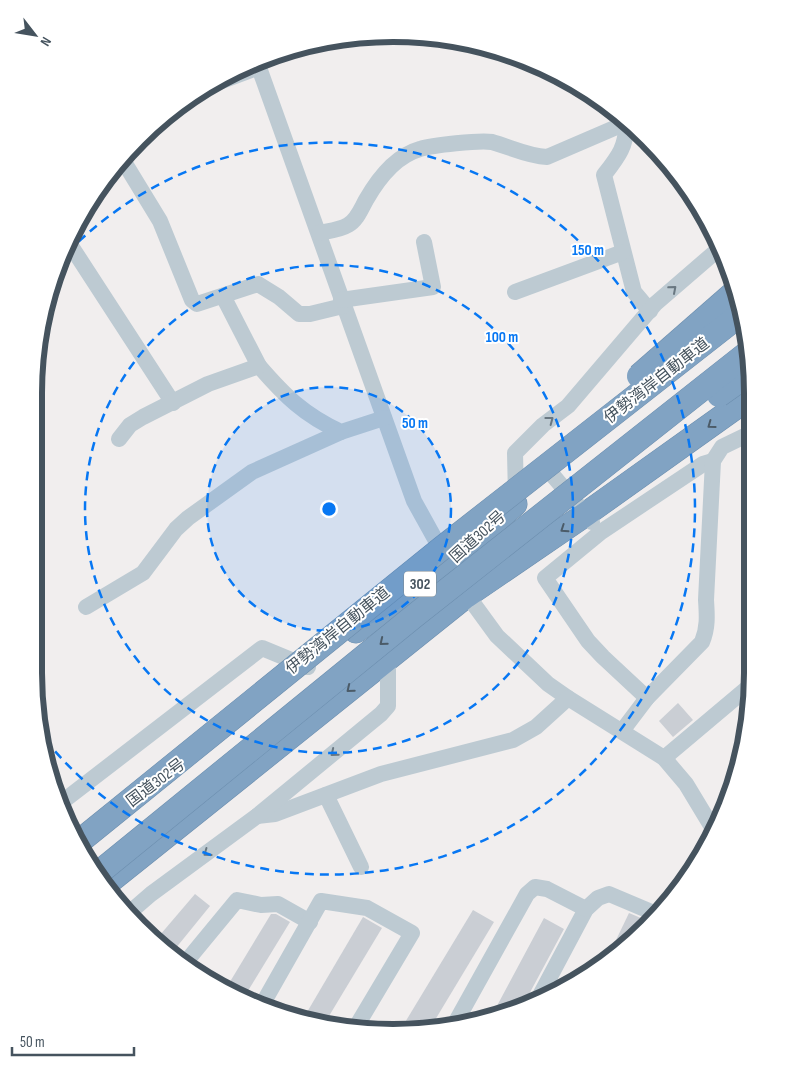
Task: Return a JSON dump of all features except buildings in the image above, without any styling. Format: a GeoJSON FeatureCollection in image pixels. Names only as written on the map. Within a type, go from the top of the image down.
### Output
{"type":"FeatureCollection","features":[{"type":"Feature","properties":{"kind":"highway"},"geometry":{"type":"LineString","coordinates":[[445,556],[731,297]]}},
{"type":"Feature","properties":{"kind":"highway","name":"国道302号"},"geometry":{"type":"LineString","coordinates":[[84,838],[308,666],[445,556],[516,502],[550,472],[633,406],[734,306]]}},
{"type":"Feature","properties":{"kind":"highway","name":"伊勢湾岸自動車道"},"geometry":{"type":"LineString","coordinates":[[84,838],[445,556],[737,318]]}},
{"type":"Feature","properties":{"kind":"highway"},"geometry":{"type":"LineString","coordinates":[[103,870],[413,618],[742,357]]}},
{"type":"Feature","properties":{"kind":"highway"},"geometry":{"type":"LineString","coordinates":[[413,618],[744,377]]}},
{"type":"Feature","properties":{"kind":"highway","name":"302"},"geometry":{"type":"LineString","coordinates":[[110,881],[466,596],[586,514],[744,401]]}},
{"type":"Feature","properties":{"kind":"street"},"geometry":{"type":"LineString","coordinates":[[259,69],[414,501],[466,596],[497,636],[548,684],[664,758],[679,775],[711,823]]}},
{"type":"Feature","properties":{"kind":"street"},"geometry":{"type":"LineString","coordinates":[[319,233],[348,225],[355,219],[367,197],[383,175],[398,160],[420,149],[478,141],[490,142],[537,156],[547,157],[618,124]]}},
{"type":"Feature","properties":{"kind":"street"},"geometry":{"type":"LineString","coordinates":[[627,132],[623,148],[604,175],[634,292],[650,311]]}},
{"type":"Feature","properties":{"kind":"street"},"geometry":{"type":"LineString","coordinates":[[127,166],[160,221],[192,300],[197,304],[258,284],[299,314],[310,314],[342,303],[433,287],[424,242]]}},
{"type":"Feature","properties":{"kind":"street"},"geometry":{"type":"LineString","coordinates":[[73,250],[172,403]]}},
{"type":"Feature","properties":{"kind":"street"},"geometry":{"type":"LineString","coordinates":[[515,292],[623,252]]}},
{"type":"Feature","properties":{"kind":"street"},"geometry":{"type":"LineString","coordinates":[[516,502],[515,453],[543,425],[568,406],[650,311],[715,252]]}},
{"type":"Feature","properties":{"kind":"street"},"geometry":{"type":"LineString","coordinates":[[223,296],[259,366],[285,396],[319,421],[341,432]]}},
{"type":"Feature","properties":{"kind":"street"},"geometry":{"type":"LineString","coordinates":[[120,439],[130,425],[208,384],[259,366]]}},
{"type":"Feature","properties":{"kind":"street"},"geometry":{"type":"LineString","coordinates":[[86,607],[143,573],[176,529],[188,518],[252,472],[341,432],[384,418]]}},
{"type":"Feature","properties":{"kind":"street"},"geometry":{"type":"LineString","coordinates":[[622,731],[647,698],[702,642],[706,633],[708,622],[706,600],[713,461],[722,448],[744,437]]}},
{"type":"Feature","properties":{"kind":"street"},"geometry":{"type":"LineString","coordinates":[[647,698],[588,641],[545,578],[601,532],[704,464],[713,461]]}},
{"type":"Feature","properties":{"kind":"street"},"geometry":{"type":"LineString","coordinates":[[550,472],[601,532]]}},
{"type":"Feature","properties":{"kind":"street"},"geometry":{"type":"LineString","coordinates":[[66,799],[262,648],[308,666]]}},
{"type":"Feature","properties":{"kind":"street"},"geometry":{"type":"LineString","coordinates":[[134,909],[151,894],[257,816],[381,714],[388,706],[388,658]]}},
{"type":"Feature","properties":{"kind":"street"},"geometry":{"type":"LineString","coordinates":[[664,758],[744,691]]}},
{"type":"Feature","properties":{"kind":"street"},"geometry":{"type":"LineString","coordinates":[[257,816],[275,814],[381,774],[513,740],[536,727],[568,698]]}},
{"type":"Feature","properties":{"kind":"street"},"geometry":{"type":"LineString","coordinates":[[326,795],[360,867]]}},
{"type":"Feature","properties":{"kind":"street"},"geometry":{"type":"LineString","coordinates":[[458,1019],[527,894],[535,887],[547,889],[586,909]]}},
{"type":"Feature","properties":{"kind":"street"},"geometry":{"type":"LineString","coordinates":[[542,991],[586,909],[598,898],[609,894],[651,912]]}},
{"type":"Feature","properties":{"kind":"street"},"geometry":{"type":"LineString","coordinates":[[190,959],[237,900],[261,905],[278,904],[310,922]]}},
{"type":"Feature","properties":{"kind":"street"},"geometry":{"type":"LineString","coordinates":[[265,1000],[321,901],[367,908],[390,919],[412,933],[359,1022]]}}]}
